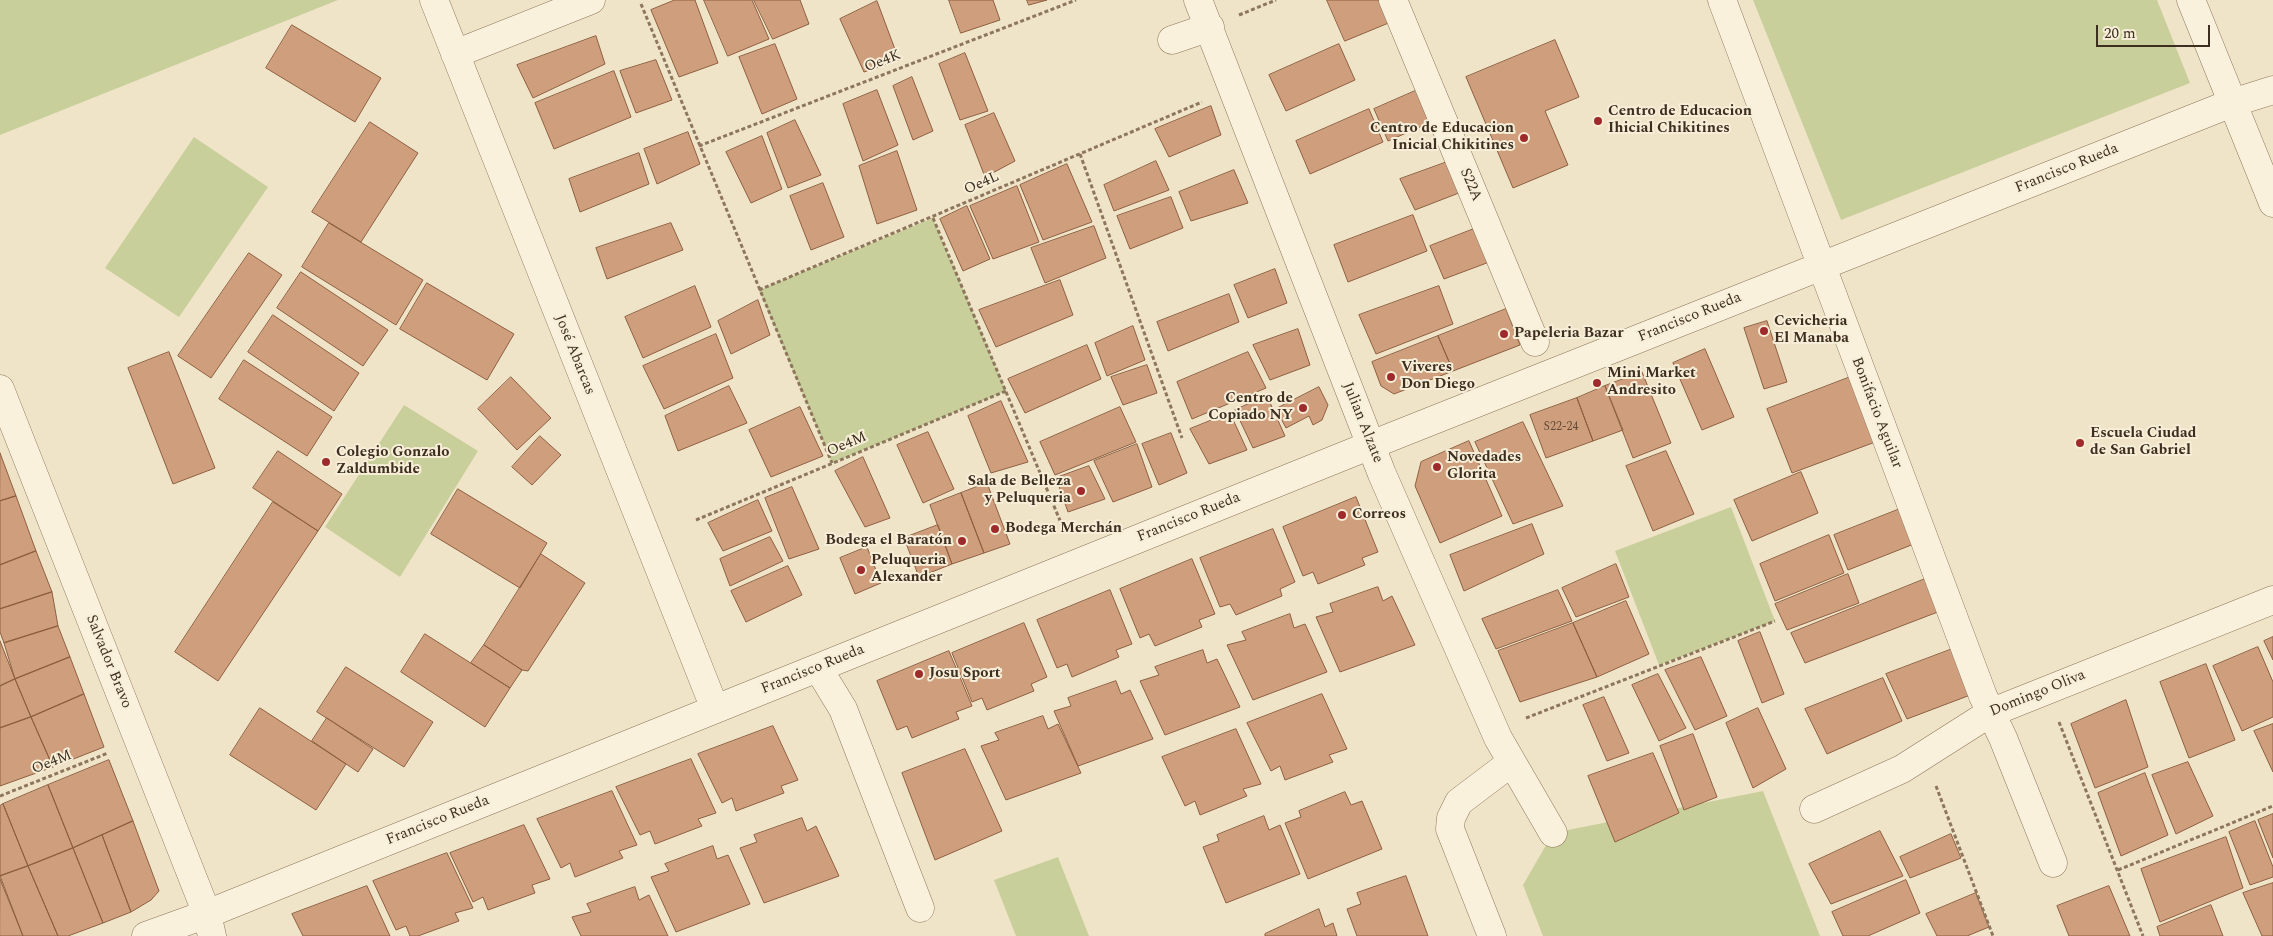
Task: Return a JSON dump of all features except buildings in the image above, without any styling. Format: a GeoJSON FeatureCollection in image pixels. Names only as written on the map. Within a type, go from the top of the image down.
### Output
{"type":"FeatureCollection","features":[{"type":"Feature","properties":{"kind":"street","name":"José Abarcas"},"geometry":{"type":"LineString","coordinates":[[434,0],[715,709]]}},
{"type":"Feature","properties":{"kind":"street"},"geometry":{"type":"LineString","coordinates":[[455,54],[592,0]]}},
{"type":"Feature","properties":{"kind":"street","name":"Julian Alzate"},"geometry":{"type":"LineString","coordinates":[[1198,0],[1210,27],[1357,414],[1382,474],[1498,738],[1553,833]]}},
{"type":"Feature","properties":{"kind":"street","name":"S22A"},"geometry":{"type":"LineString","coordinates":[[1393,0],[1535,342]]}},
{"type":"Feature","properties":{"kind":"street","name":"Bonifacio Aguilar"},"geometry":{"type":"LineString","coordinates":[[1722,0],[1990,713],[2003,738],[2054,863]]}},
{"type":"Feature","properties":{"kind":"street"},"geometry":{"type":"LineString","coordinates":[[2191,0],[2273,203]]}},
{"type":"Feature","properties":{"kind":"street"},"geometry":{"type":"LineString","coordinates":[[1172,40],[1210,27]]}},
{"type":"Feature","properties":{"kind":"street","name":"Francisco Rueda"},"geometry":{"type":"LineString","coordinates":[[146,936],[210,925],[715,709],[1371,444],[2232,102],[2273,90]]}},
{"type":"Feature","properties":{"kind":"street","name":"Salvador Bravo"},"geometry":{"type":"LineString","coordinates":[[0,389],[210,925]]}},
{"type":"Feature","properties":{"kind":"street","name":"Domingo Oliva"},"geometry":{"type":"LineString","coordinates":[[1814,809],[1902,769],[1990,713],[2273,600]]}},
{"type":"Feature","properties":{"kind":"street"},"geometry":{"type":"LineString","coordinates":[[818,668],[843,709],[920,908]]}},
{"type":"Feature","properties":{"kind":"street"},"geometry":{"type":"LineString","coordinates":[[1492,936],[1450,829],[1451,818],[1459,802],[1512,762]]}},
{"type":"Feature","properties":{"kind":"path","name":"Oe4K"},"geometry":{"type":"LineString","coordinates":[[699,146],[1076,0]]}},
{"type":"Feature","properties":{"kind":"path"},"geometry":{"type":"LineString","coordinates":[[1237,16],[1276,0]]}},
{"type":"Feature","properties":{"kind":"path"},"geometry":{"type":"LineString","coordinates":[[641,4],[832,463]]}},
{"type":"Feature","properties":{"kind":"path","name":"Oe4L"},"geometry":{"type":"LineString","coordinates":[[759,290],[933,218],[1205,101]]}},
{"type":"Feature","properties":{"kind":"path"},"geometry":{"type":"LineString","coordinates":[[1080,154],[1182,438]]}},
{"type":"Feature","properties":{"kind":"path"},"geometry":{"type":"LineString","coordinates":[[933,218],[1064,530]]}},
{"type":"Feature","properties":{"kind":"path","name":"Oe4M"},"geometry":{"type":"LineString","coordinates":[[696,520],[1006,391]]}},
{"type":"Feature","properties":{"kind":"path"},"geometry":{"type":"LineString","coordinates":[[1524,718],[1775,621]]}},
{"type":"Feature","properties":{"kind":"path"},"geometry":{"type":"LineString","coordinates":[[2057,717],[2143,936]]}},
{"type":"Feature","properties":{"kind":"path","name":"Oe4M"},"geometry":{"type":"LineString","coordinates":[[0,796],[112,751]]}},
{"type":"Feature","properties":{"kind":"path"},"geometry":{"type":"LineString","coordinates":[[1934,781],[1993,936]]}},
{"type":"Feature","properties":{"kind":"path"},"geometry":{"type":"LineString","coordinates":[[2118,870],[2273,806]]}},
{"type":"Feature","properties":{"kind":"green space"},"geometry":{"type":"Polygon","coordinates":[[[0,0],[338,0],[0,135],[0,0]]]}},
{"type":"Feature","properties":{"kind":"green space"},"geometry":{"type":"Polygon","coordinates":[[[1753,0],[2157,0],[2190,83],[1841,220],[1753,0]]]}},
{"type":"Feature","properties":{"kind":"green space"},"geometry":{"type":"Polygon","coordinates":[[[194,137],[268,187],[179,317],[105,268],[194,137]]]}},
{"type":"Feature","properties":{"kind":"green space"},"geometry":{"type":"Polygon","coordinates":[[[933,218],[1006,391],[832,463],[759,290],[933,218]]]}},
{"type":"Feature","properties":{"kind":"green space"},"geometry":{"type":"Polygon","coordinates":[[[404,405],[478,451],[400,577],[325,527],[404,405]]]}},
{"type":"Feature","properties":{"kind":"green space"},"geometry":{"type":"Polygon","coordinates":[[[1731,507],[1775,621],[1659,665],[1615,551],[1731,507]]]}},
{"type":"Feature","properties":{"kind":"green space"},"geometry":{"type":"Polygon","coordinates":[[[1763,791],[1820,936],[1543,936],[1523,885],[1553,833],[1763,791]]]}},
{"type":"Feature","properties":{"kind":"green space"},"geometry":{"type":"Polygon","coordinates":[[[1058,857],[1089,936],[1016,936],[994,880],[1058,857]]]}},
{"type":"Feature","properties":{"kind":"place","name":"Centro de Educacion Ihicial Chikitines"},"geometry":{"type":"Point","coordinates":[1598,121]}},
{"type":"Feature","properties":{"kind":"place","name":"Centro de Educacion Inicial Chikitines"},"geometry":{"type":"Point","coordinates":[1524,138]}},
{"type":"Feature","properties":{"kind":"place","name":"Cevicheria El Manaba"},"geometry":{"type":"Point","coordinates":[1764,331]}},
{"type":"Feature","properties":{"kind":"place","name":"Papeleria Bazar"},"geometry":{"type":"Point","coordinates":[1504,334]}},
{"type":"Feature","properties":{"kind":"place","name":"Viveres Don Diego"},"geometry":{"type":"Point","coordinates":[1391,377]}},
{"type":"Feature","properties":{"kind":"place","name":"Mini Market Andresito"},"geometry":{"type":"Point","coordinates":[1597,383]}},
{"type":"Feature","properties":{"kind":"place","name":"Centro de Copiado NY"},"geometry":{"type":"Point","coordinates":[1303,408]}},
{"type":"Feature","properties":{"kind":"place","name":"Escuela Ciudad de San Gabriel"},"geometry":{"type":"Point","coordinates":[2080,443]}},
{"type":"Feature","properties":{"kind":"place","name":"Colegio Gonzalo Zaldumbide"},"geometry":{"type":"Point","coordinates":[326,462]}},
{"type":"Feature","properties":{"kind":"place","name":"Novedades Glorita"},"geometry":{"type":"Point","coordinates":[1437,467]}},
{"type":"Feature","properties":{"kind":"place","name":"Sala de Belleza y Peluqueria"},"geometry":{"type":"Point","coordinates":[1081,491]}},
{"type":"Feature","properties":{"kind":"place","name":"Correos"},"geometry":{"type":"Point","coordinates":[1342,515]}},
{"type":"Feature","properties":{"kind":"place","name":"Bodega Merchán"},"geometry":{"type":"Point","coordinates":[995,529]}},
{"type":"Feature","properties":{"kind":"place","name":"Bodega el Baratón"},"geometry":{"type":"Point","coordinates":[962,541]}},
{"type":"Feature","properties":{"kind":"place","name":"Peluqueria Alexander"},"geometry":{"type":"Point","coordinates":[861,570]}},
{"type":"Feature","properties":{"kind":"place","name":"Josu Sport"},"geometry":{"type":"Point","coordinates":[919,674]}}]}
